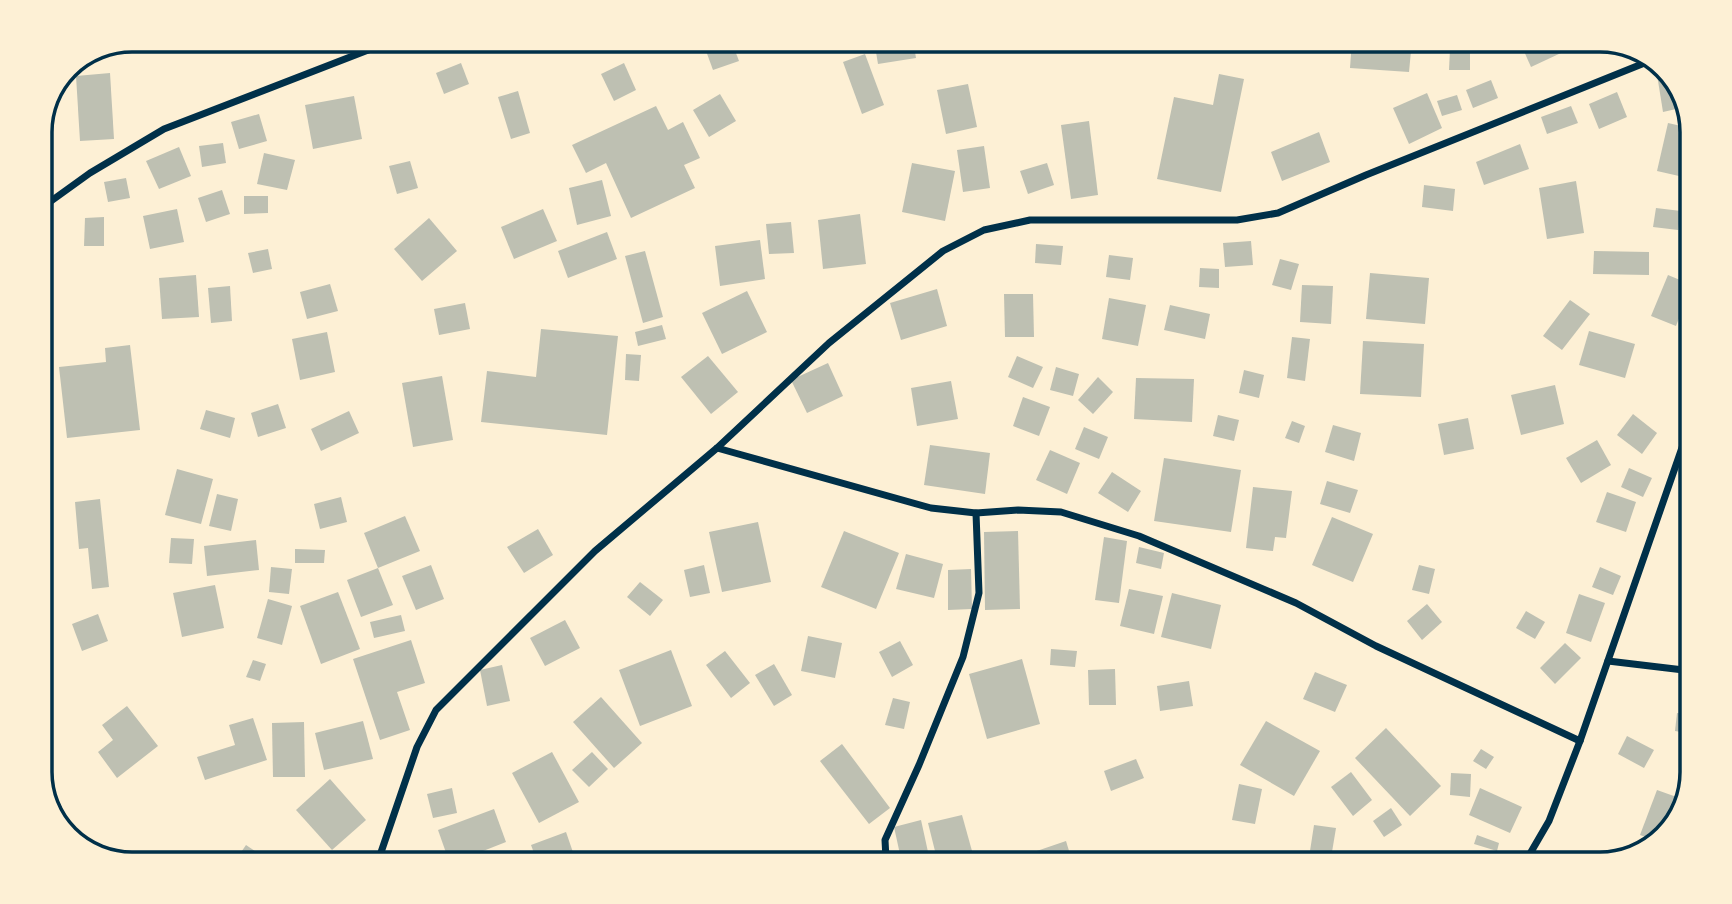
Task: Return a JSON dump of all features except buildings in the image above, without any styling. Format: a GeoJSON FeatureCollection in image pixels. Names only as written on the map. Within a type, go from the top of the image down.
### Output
{"type":"FeatureCollection","features":[{"type":"Feature","properties":{"kind":"street"},"geometry":{"type":"LineString","coordinates":[[53,200],[90,173],[164,129],[363,52]]}},
{"type":"Feature","properties":{"kind":"street"},"geometry":{"type":"LineString","coordinates":[[381,852],[416,747],[436,710],[595,551],[717,448],[829,343],[943,251],[984,230],[1030,220],[1237,220],[1278,213],[1641,64]]}},
{"type":"Feature","properties":{"kind":"street"},"geometry":{"type":"LineString","coordinates":[[717,448],[931,508],[975,513],[1018,510],[1061,512],[1139,536],[1296,603],[1376,646],[1580,741]]}},
{"type":"Feature","properties":{"kind":"street"},"geometry":{"type":"LineString","coordinates":[[1531,852],[1549,821],[1580,741],[1680,455]]}},
{"type":"Feature","properties":{"kind":"street"},"geometry":{"type":"LineString","coordinates":[[886,852],[885,840],[963,657],[979,593],[975,513]]}},
{"type":"Feature","properties":{"kind":"street"},"geometry":{"type":"LineString","coordinates":[[1608,661],[1680,670]]}}]}
